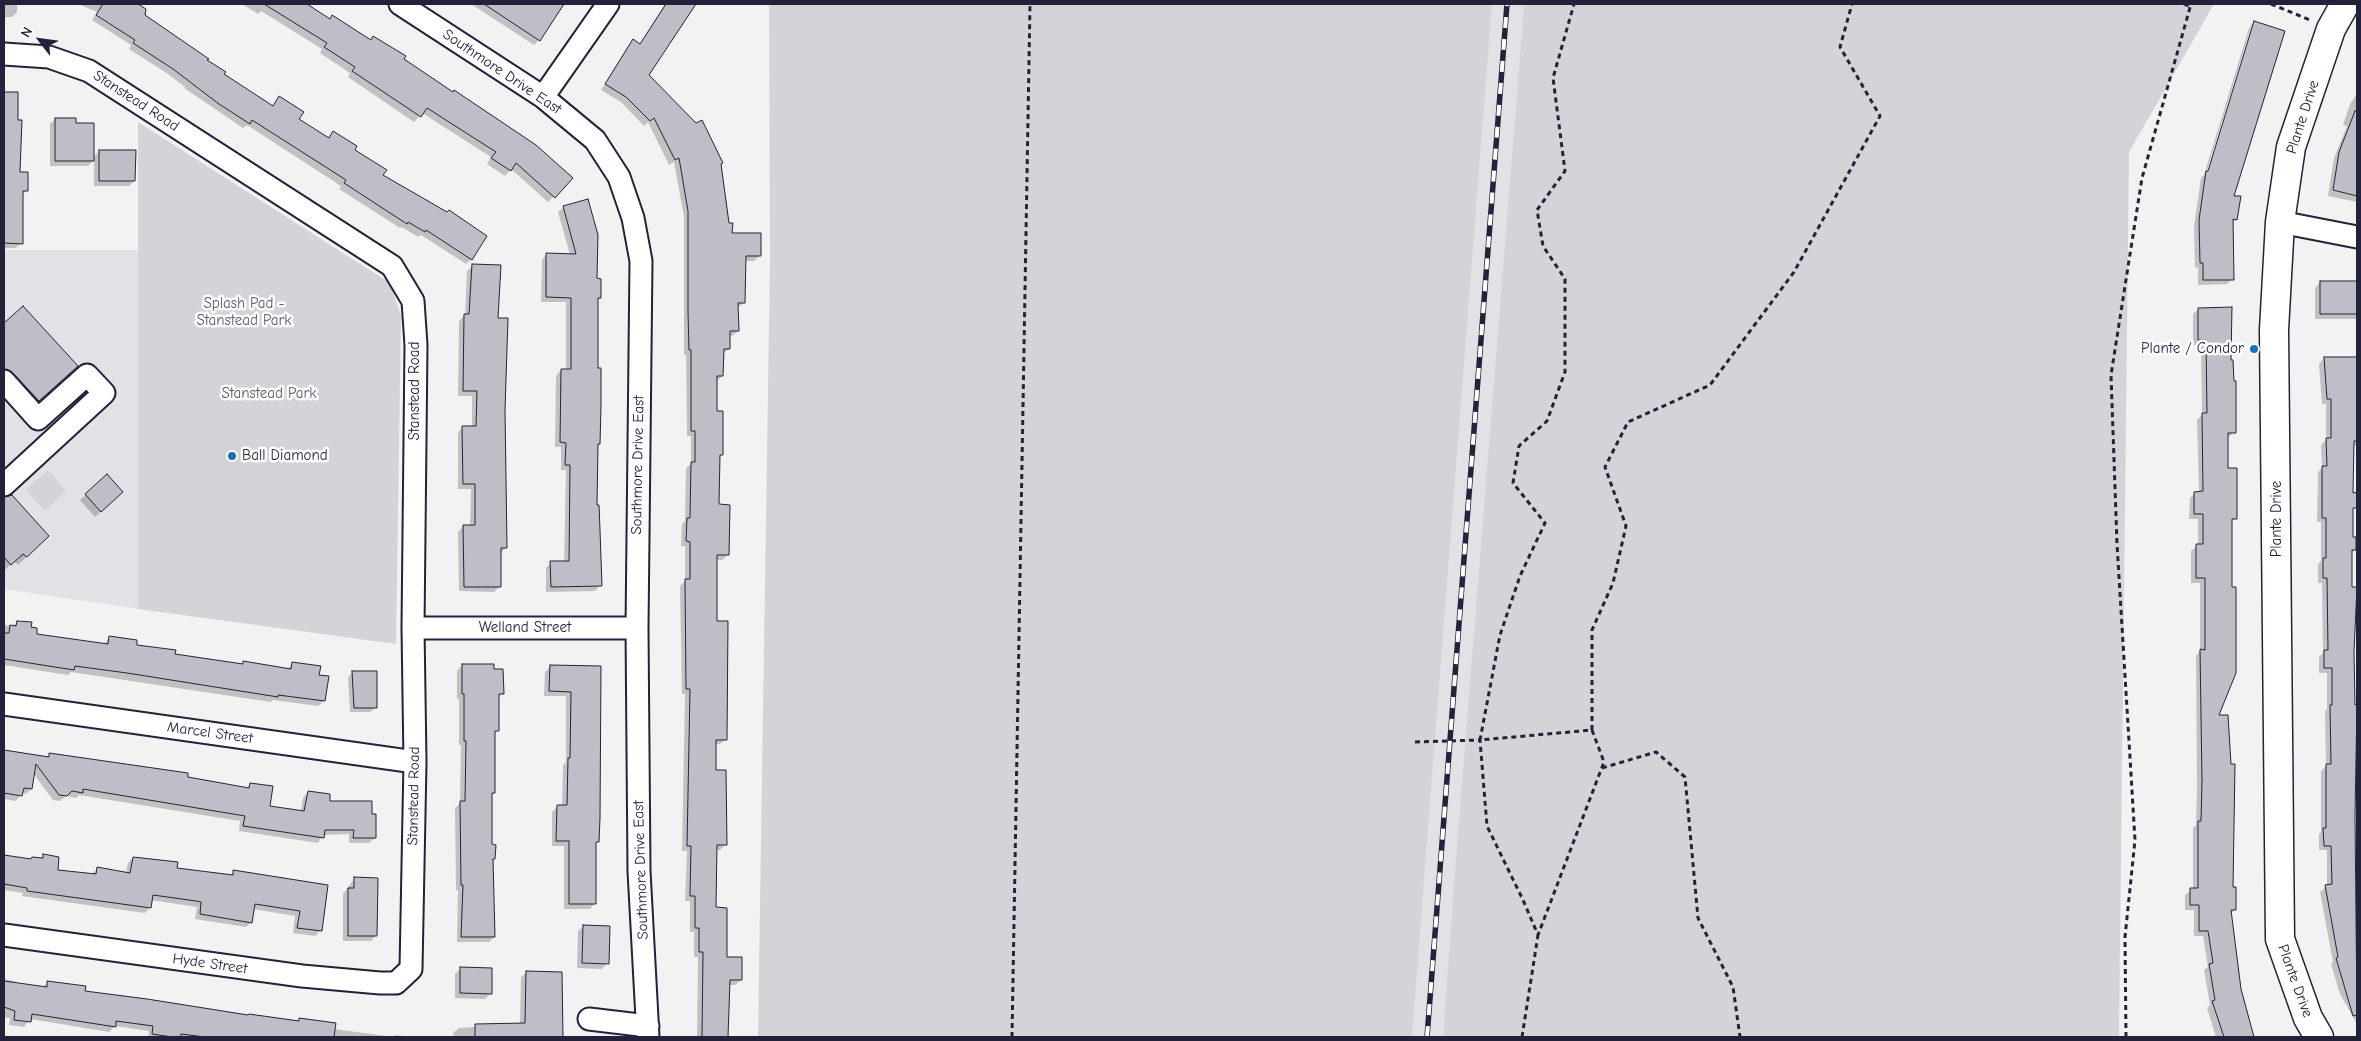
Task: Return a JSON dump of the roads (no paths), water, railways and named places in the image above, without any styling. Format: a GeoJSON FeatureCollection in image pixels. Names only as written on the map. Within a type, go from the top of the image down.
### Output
{"type":"FeatureCollection","features":[{"type":"Feature","properties":{"kind":"street","name":"Southmore Drive East"},"geometry":{"type":"LineString","coordinates":[[400,4],[543,97],[595,140],[619,177],[634,218],[640,261],[637,628],[639,871],[648,1031]]}},
{"type":"Feature","properties":{"kind":"street"},"geometry":{"type":"LineString","coordinates":[[543,97],[608,4]]}},
{"type":"Feature","properties":{"kind":"street","name":"Plante Drive"},"geometry":{"type":"LineString","coordinates":[[2319,1037],[2308,1018],[2280,939],[2274,330],[2280,222],[2290,147],[2332,29],[2345,4]]}},
{"type":"Feature","properties":{"kind":"street","name":"Stanstead Road"},"geometry":{"type":"LineString","coordinates":[[4,54],[49,57],[89,71],[392,266],[413,301],[416,345],[414,628],[416,762],[411,969]]}},
{"type":"Feature","properties":{"kind":"street"},"geometry":{"type":"LineString","coordinates":[[2280,222],[2357,237]]}},
{"type":"Feature","properties":{"kind":"street"},"geometry":{"type":"LineString","coordinates":[[4,381],[38,419],[87,375],[104,393],[4,485]]}},
{"type":"Feature","properties":{"kind":"street","name":"Welland Street"},"geometry":{"type":"LineString","coordinates":[[414,628],[637,628]]}},
{"type":"Feature","properties":{"kind":"street","name":"Marcel Street"},"geometry":{"type":"LineString","coordinates":[[4,704],[416,762]]}},
{"type":"Feature","properties":{"kind":"street","name":"Hyde Street"},"geometry":{"type":"LineString","coordinates":[[4,935],[302,976],[380,983],[396,983],[411,969]]}},
{"type":"Feature","properties":{"kind":"street"},"geometry":{"type":"LineString","coordinates":[[589,1019],[648,1031]]}},
{"type":"Feature","properties":{"kind":"railway"},"geometry":{"type":"LineString","coordinates":[[1427,1037],[1507,4]]}},
{"type":"Feature","properties":{"kind":"place","name":"Plante / Condor"},"geometry":{"type":"Point","coordinates":[2254,349]}},
{"type":"Feature","properties":{"kind":"place","name":"Ball Diamond"},"geometry":{"type":"Point","coordinates":[232,456]}},
{"type":"Feature","properties":{"kind":"park label","name":"Splash Pad - Stanstead Park"},"geometry":{"type":"Point","coordinates":[244,312]}},
{"type":"Feature","properties":{"kind":"park label","name":"Stanstead Park"},"geometry":{"type":"Point","coordinates":[269,394]}}]}
